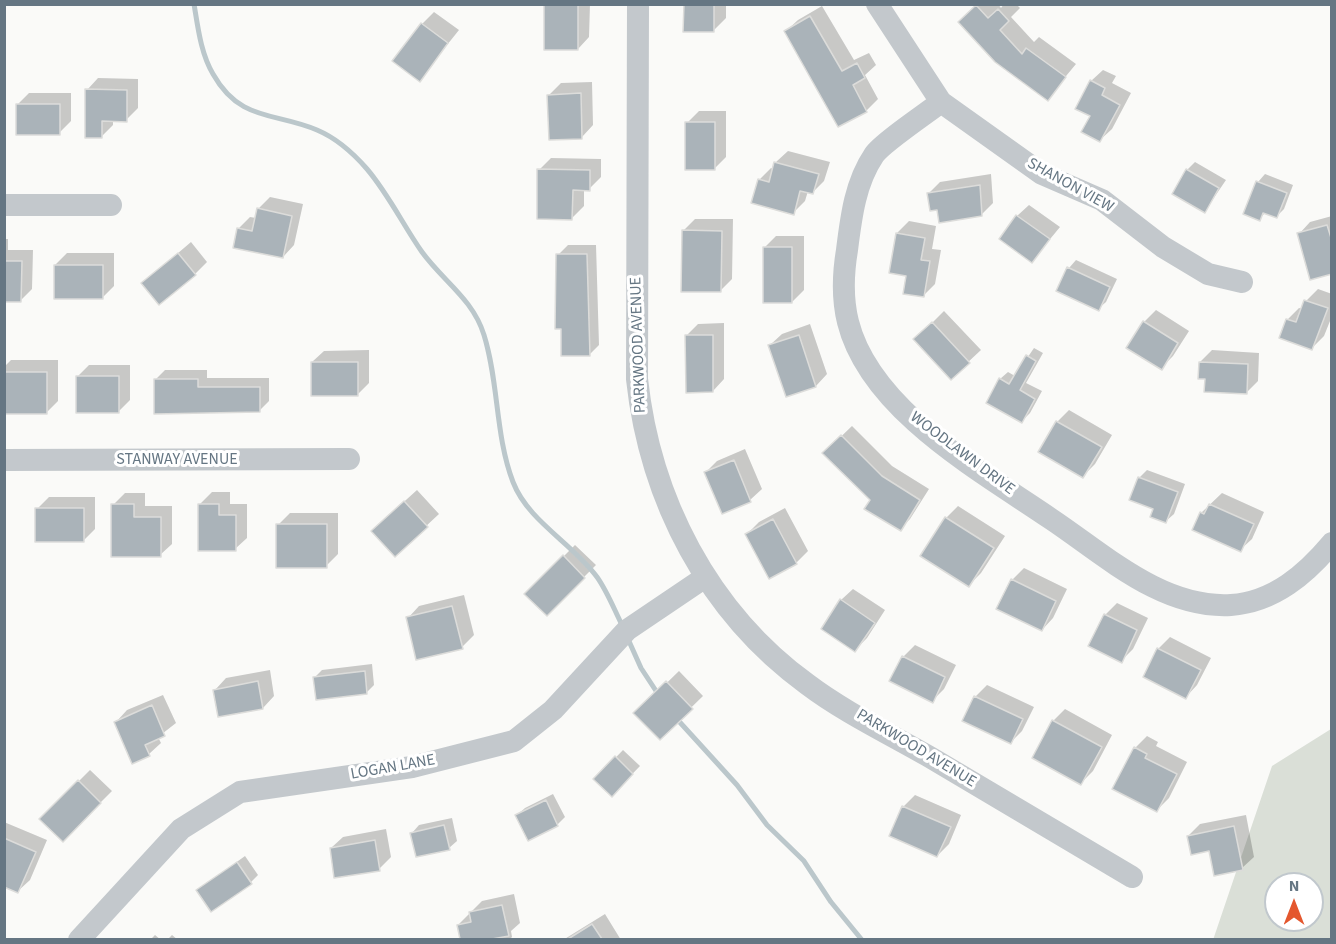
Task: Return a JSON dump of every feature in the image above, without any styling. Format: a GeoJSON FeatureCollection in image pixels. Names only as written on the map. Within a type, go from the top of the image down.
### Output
{"type":"FeatureCollection","features":[{"type":"Feature","properties":{"kind":"street","name":"PARKWOOD AVENUE"},"geometry":{"type":"LineString","coordinates":[[638,4],[637,367],[642,423],[655,472],[704,578],[746,631],[807,684],[1132,877]]}},
{"type":"Feature","properties":{"kind":"street","name":"SHANON VIEW"},"geometry":{"type":"LineString","coordinates":[[877,4],[941,102],[1042,174],[1102,200],[1163,247],[1208,274],[1242,282]]}},
{"type":"Feature","properties":{"kind":"street","name":"WOODLAWN DRIVE"},"geometry":{"type":"LineString","coordinates":[[941,102],[874,154],[854,202],[843,281],[848,322],[868,369],[907,414],[970,464],[1154,588],[1191,603],[1232,605],[1272,595],[1311,568],[1332,543]]}},
{"type":"Feature","properties":{"kind":"street"},"geometry":{"type":"LineString","coordinates":[[4,206],[111,205]]}},
{"type":"Feature","properties":{"kind":"street","name":"STANWAY AVENUE"},"geometry":{"type":"LineString","coordinates":[[4,460],[349,459]]}},
{"type":"Feature","properties":{"kind":"street","name":"LOGAN LANE"},"geometry":{"type":"LineString","coordinates":[[79,939],[181,829],[240,792],[412,767],[514,741],[553,710],[627,630],[704,578]]}},
{"type":"Feature","properties":{"kind":"shaded area"},"geometry":{"type":"Polygon","coordinates":[[[1331,729],[1331,939],[1213,940],[1272,766],[1331,729]]]}},
{"type":"Feature","properties":{"kind":"building"},"geometry":{"type":"Polygon","coordinates":[[[544,4],[578,4],[578,50],[544,50],[544,4]]]}},
{"type":"Feature","properties":{"kind":"building"},"geometry":{"type":"Polygon","coordinates":[[[684,4],[714,4],[714,32],[683,32],[684,4]]]}},
{"type":"Feature","properties":{"kind":"building"},"geometry":{"type":"Polygon","coordinates":[[[976,5],[988,18],[998,9],[1009,21],[1000,30],[1022,54],[1026,48],[1066,77],[1048,101],[995,62],[958,22],[976,5]]]}},
{"type":"Feature","properties":{"kind":"building"},"geometry":{"type":"Polygon","coordinates":[[[810,16],[842,71],[857,63],[865,78],[853,85],[867,112],[838,127],[784,31],[810,16]]]}},
{"type":"Feature","properties":{"kind":"building"},"geometry":{"type":"Polygon","coordinates":[[[421,23],[448,43],[420,82],[392,61],[421,23]]]}},
{"type":"Feature","properties":{"kind":"building"},"geometry":{"type":"Polygon","coordinates":[[[1090,80],[1105,88],[1102,95],[1120,105],[1100,142],[1081,132],[1090,116],[1075,109],[1090,80]]]}},
{"type":"Feature","properties":{"kind":"building"},"geometry":{"type":"Polygon","coordinates":[[[85,89],[127,90],[127,122],[102,121],[102,138],[85,138],[85,89]]]}},
{"type":"Feature","properties":{"kind":"building"},"geometry":{"type":"Polygon","coordinates":[[[581,93],[582,139],[549,140],[547,95],[581,93]]]}},
{"type":"Feature","properties":{"kind":"building"},"geometry":{"type":"Polygon","coordinates":[[[16,104],[60,104],[60,135],[16,135],[16,104]]]}},
{"type":"Feature","properties":{"kind":"building"},"geometry":{"type":"Polygon","coordinates":[[[685,122],[715,122],[715,170],[685,170],[685,122]]]}},
{"type":"Feature","properties":{"kind":"building"},"geometry":{"type":"Polygon","coordinates":[[[774,162],[819,174],[813,194],[800,191],[794,215],[751,203],[758,179],[769,182],[774,162]]]}},
{"type":"Feature","properties":{"kind":"building"},"geometry":{"type":"Polygon","coordinates":[[[537,169],[590,170],[590,191],[573,190],[572,220],[537,219],[537,169]]]}},
{"type":"Feature","properties":{"kind":"building"},"geometry":{"type":"Polygon","coordinates":[[[1186,169],[1219,188],[1205,213],[1172,194],[1186,169]]]}},
{"type":"Feature","properties":{"kind":"building"},"geometry":{"type":"Polygon","coordinates":[[[1256,181],[1287,193],[1277,218],[1263,213],[1260,221],[1243,214],[1256,181]]]}},
{"type":"Feature","properties":{"kind":"building"},"geometry":{"type":"Polygon","coordinates":[[[980,185],[982,216],[939,223],[937,210],[930,211],[927,193],[980,185]]]}},
{"type":"Feature","properties":{"kind":"building"},"geometry":{"type":"Polygon","coordinates":[[[257,208],[292,216],[283,258],[233,248],[237,228],[252,231],[257,208]]]}},
{"type":"Feature","properties":{"kind":"building"},"geometry":{"type":"Polygon","coordinates":[[[1016,215],[1050,239],[1032,263],[999,239],[1016,215]]]}},
{"type":"Feature","properties":{"kind":"building"},"geometry":{"type":"Polygon","coordinates":[[[1327,225],[1332,241],[1332,274],[1310,280],[1297,233],[1327,225]]]}},
{"type":"Feature","properties":{"kind":"building"},"geometry":{"type":"Polygon","coordinates":[[[682,230],[722,231],[721,292],[681,292],[682,230]]]}},
{"type":"Feature","properties":{"kind":"building"},"geometry":{"type":"Polygon","coordinates":[[[896,233],[925,238],[921,260],[930,261],[924,297],[903,294],[906,276],[889,273],[896,233]]]}},
{"type":"Feature","properties":{"kind":"building"},"geometry":{"type":"Polygon","coordinates":[[[763,247],[792,247],[792,303],[763,303],[763,247]]]}},
{"type":"Feature","properties":{"kind":"building"},"geometry":{"type":"Polygon","coordinates":[[[178,253],[196,275],[159,305],[141,283],[178,253]]]}},
{"type":"Feature","properties":{"kind":"building"},"geometry":{"type":"Polygon","coordinates":[[[556,254],[587,254],[590,356],[561,356],[561,329],[555,329],[556,254]]]}},
{"type":"Feature","properties":{"kind":"building"},"geometry":{"type":"Polygon","coordinates":[[[4,261],[22,261],[21,302],[4,302],[4,261]]]}},
{"type":"Feature","properties":{"kind":"building"},"geometry":{"type":"Polygon","coordinates":[[[54,265],[103,265],[103,299],[54,299],[54,265]]]}},
{"type":"Feature","properties":{"kind":"building"},"geometry":{"type":"Polygon","coordinates":[[[1067,267],[1110,287],[1099,311],[1056,291],[1067,267]]]}},
{"type":"Feature","properties":{"kind":"building"},"geometry":{"type":"Polygon","coordinates":[[[1304,300],[1328,308],[1312,350],[1279,338],[1286,319],[1296,322],[1304,300]]]}},
{"type":"Feature","properties":{"kind":"building"},"geometry":{"type":"Polygon","coordinates":[[[1143,321],[1178,343],[1162,370],[1126,348],[1143,321]]]}},
{"type":"Feature","properties":{"kind":"building"},"geometry":{"type":"Polygon","coordinates":[[[932,322],[970,363],[951,380],[913,339],[932,322]]]}},
{"type":"Feature","properties":{"kind":"building"},"geometry":{"type":"Polygon","coordinates":[[[685,335],[713,335],[713,392],[686,393],[685,335]]]}},
{"type":"Feature","properties":{"kind":"building"},"geometry":{"type":"Polygon","coordinates":[[[799,335],[816,387],[786,397],[768,345],[799,335]]]}},
{"type":"Feature","properties":{"kind":"building"},"geometry":{"type":"Polygon","coordinates":[[[1026,355],[1036,361],[1020,390],[1035,399],[1022,423],[986,403],[999,378],[1009,384],[1026,355]]]}},
{"type":"Feature","properties":{"kind":"building"},"geometry":{"type":"Polygon","coordinates":[[[311,362],[358,362],[358,396],[311,396],[311,362]]]}},
{"type":"Feature","properties":{"kind":"building"},"geometry":{"type":"Polygon","coordinates":[[[1199,362],[1248,364],[1247,394],[1204,392],[1205,379],[1198,379],[1199,362]]]}},
{"type":"Feature","properties":{"kind":"building"},"geometry":{"type":"Polygon","coordinates":[[[4,372],[47,372],[47,414],[4,414],[4,372]]]}},
{"type":"Feature","properties":{"kind":"building"},"geometry":{"type":"Polygon","coordinates":[[[76,376],[119,376],[119,413],[76,413],[76,376]]]}},
{"type":"Feature","properties":{"kind":"building"},"geometry":{"type":"Polygon","coordinates":[[[154,379],[198,379],[198,387],[260,387],[260,412],[154,414],[154,379]]]}},
{"type":"Feature","properties":{"kind":"building"},"geometry":{"type":"Polygon","coordinates":[[[1056,421],[1102,447],[1083,478],[1038,452],[1056,421]]]}},
{"type":"Feature","properties":{"kind":"building"},"geometry":{"type":"Polygon","coordinates":[[[841,435],[882,476],[920,500],[901,531],[864,509],[870,500],[822,453],[841,435]]]}},
{"type":"Feature","properties":{"kind":"building"},"geometry":{"type":"Polygon","coordinates":[[[734,460],[751,502],[722,514],[704,472],[734,460]]]}},
{"type":"Feature","properties":{"kind":"building"},"geometry":{"type":"Polygon","coordinates":[[[1138,477],[1178,492],[1166,523],[1150,517],[1153,509],[1129,500],[1138,477]]]}},
{"type":"Feature","properties":{"kind":"building"},"geometry":{"type":"Polygon","coordinates":[[[404,501],[428,527],[395,557],[371,531],[404,501]]]}},
{"type":"Feature","properties":{"kind":"building"},"geometry":{"type":"Polygon","coordinates":[[[111,504],[134,504],[134,517],[161,517],[161,557],[111,557],[111,504]]]}},
{"type":"Feature","properties":{"kind":"building"},"geometry":{"type":"Polygon","coordinates":[[[198,504],[219,504],[219,515],[236,515],[236,551],[198,551],[198,504]]]}},
{"type":"Feature","properties":{"kind":"building"},"geometry":{"type":"Polygon","coordinates":[[[1209,504],[1254,524],[1241,552],[1192,530],[1200,512],[1204,514],[1209,504]]]}},
{"type":"Feature","properties":{"kind":"building"},"geometry":{"type":"Polygon","coordinates":[[[35,508],[84,508],[84,542],[35,542],[35,508]]]}},
{"type":"Feature","properties":{"kind":"building"},"geometry":{"type":"Polygon","coordinates":[[[945,517],[994,548],[969,587],[920,556],[945,517]]]}},
{"type":"Feature","properties":{"kind":"building"},"geometry":{"type":"Polygon","coordinates":[[[773,519],[797,564],[769,579],[745,534],[773,519]]]}},
{"type":"Feature","properties":{"kind":"building"},"geometry":{"type":"Polygon","coordinates":[[[276,524],[327,524],[327,568],[276,568],[276,524]]]}},
{"type":"Feature","properties":{"kind":"building"},"geometry":{"type":"Polygon","coordinates":[[[563,555],[585,578],[547,616],[524,594],[563,555]]]}},
{"type":"Feature","properties":{"kind":"building"},"geometry":{"type":"Polygon","coordinates":[[[1011,579],[1056,601],[1042,631],[996,609],[1011,579]]]}},
{"type":"Feature","properties":{"kind":"building"},"geometry":{"type":"Polygon","coordinates":[[[840,599],[875,623],[855,652],[821,629],[840,599]]]}},
{"type":"Feature","properties":{"kind":"building"},"geometry":{"type":"Polygon","coordinates":[[[452,606],[463,649],[416,660],[406,617],[452,606]]]}},
{"type":"Feature","properties":{"kind":"building"},"geometry":{"type":"Polygon","coordinates":[[[1104,614],[1137,630],[1122,663],[1088,646],[1104,614]]]}},
{"type":"Feature","properties":{"kind":"building"},"geometry":{"type":"Polygon","coordinates":[[[1157,648],[1201,670],[1186,699],[1143,677],[1157,648]]]}},
{"type":"Feature","properties":{"kind":"building"},"geometry":{"type":"Polygon","coordinates":[[[902,656],[945,677],[933,703],[889,681],[902,656]]]}},
{"type":"Feature","properties":{"kind":"building"},"geometry":{"type":"Polygon","coordinates":[[[365,671],[367,694],[316,700],[313,677],[365,671]]]}},
{"type":"Feature","properties":{"kind":"building"},"geometry":{"type":"Polygon","coordinates":[[[258,681],[263,709],[218,717],[213,690],[258,681]]]}},
{"type":"Feature","properties":{"kind":"building"},"geometry":{"type":"Polygon","coordinates":[[[666,681],[693,709],[660,740],[633,713],[666,681]]]}},
{"type":"Feature","properties":{"kind":"building"},"geometry":{"type":"Polygon","coordinates":[[[974,696],[1023,719],[1011,744],[962,721],[974,696]]]}},
{"type":"Feature","properties":{"kind":"building"},"geometry":{"type":"Polygon","coordinates":[[[152,705],[165,736],[145,745],[150,756],[132,764],[114,722],[152,705]]]}},
{"type":"Feature","properties":{"kind":"building"},"geometry":{"type":"Polygon","coordinates":[[[1052,720],[1102,747],[1081,785],[1032,758],[1052,720]]]}},
{"type":"Feature","properties":{"kind":"building"},"geometry":{"type":"Polygon","coordinates":[[[1134,747],[1147,754],[1145,758],[1177,774],[1157,812],[1112,789],[1134,747]]]}},
{"type":"Feature","properties":{"kind":"building"},"geometry":{"type":"Polygon","coordinates":[[[615,756],[633,774],[612,797],[593,779],[615,756]]]}},
{"type":"Feature","properties":{"kind":"building"},"geometry":{"type":"Polygon","coordinates":[[[78,780],[101,803],[63,842],[39,819],[78,780]]]}},
{"type":"Feature","properties":{"kind":"building"},"geometry":{"type":"Polygon","coordinates":[[[546,800],[558,826],[528,841],[515,815],[546,800]]]}},
{"type":"Feature","properties":{"kind":"building"},"geometry":{"type":"Polygon","coordinates":[[[902,806],[951,827],[937,857],[889,836],[902,806]]]}},
{"type":"Feature","properties":{"kind":"building"},"geometry":{"type":"Polygon","coordinates":[[[444,825],[450,850],[416,857],[410,833],[444,825]]]}},
{"type":"Feature","properties":{"kind":"building"},"geometry":{"type":"Polygon","coordinates":[[[1234,826],[1243,870],[1214,876],[1209,851],[1191,855],[1187,836],[1234,826]]]}},
{"type":"Feature","properties":{"kind":"building"},"geometry":{"type":"Polygon","coordinates":[[[4,838],[36,852],[18,893],[4,887],[4,838]]]}},
{"type":"Feature","properties":{"kind":"building"},"geometry":{"type":"Polygon","coordinates":[[[375,840],[380,871],[334,878],[330,848],[375,840]]]}},
{"type":"Feature","properties":{"kind":"building"},"geometry":{"type":"Polygon","coordinates":[[[237,862],[252,884],[211,912],[196,890],[237,862]]]}},
{"type":"Feature","properties":{"kind":"building"},"geometry":{"type":"Polygon","coordinates":[[[502,905],[509,936],[492,939],[460,939],[457,925],[471,922],[469,912],[502,905]]]}},
{"type":"Feature","properties":{"kind":"building"},"geometry":{"type":"Polygon","coordinates":[[[592,924],[602,939],[568,939],[592,924]]]}},
{"type":"Feature","properties":{"kind":"waterway"},"geometry":{"type":"LineString","coordinates":[[194,4],[206,58],[223,89],[247,108],[317,130],[331,137],[350,152],[375,179],[422,252],[473,311],[489,353],[503,446],[513,482],[529,509],[597,577],[622,625]]}},
{"type":"Feature","properties":{"kind":"waterway"},"geometry":{"type":"LineString","coordinates":[[628,639],[641,668],[660,697]]}},
{"type":"Feature","properties":{"kind":"waterway"},"geometry":{"type":"LineString","coordinates":[[676,718],[737,785],[767,825],[804,861],[831,902],[862,940]]}}]}
